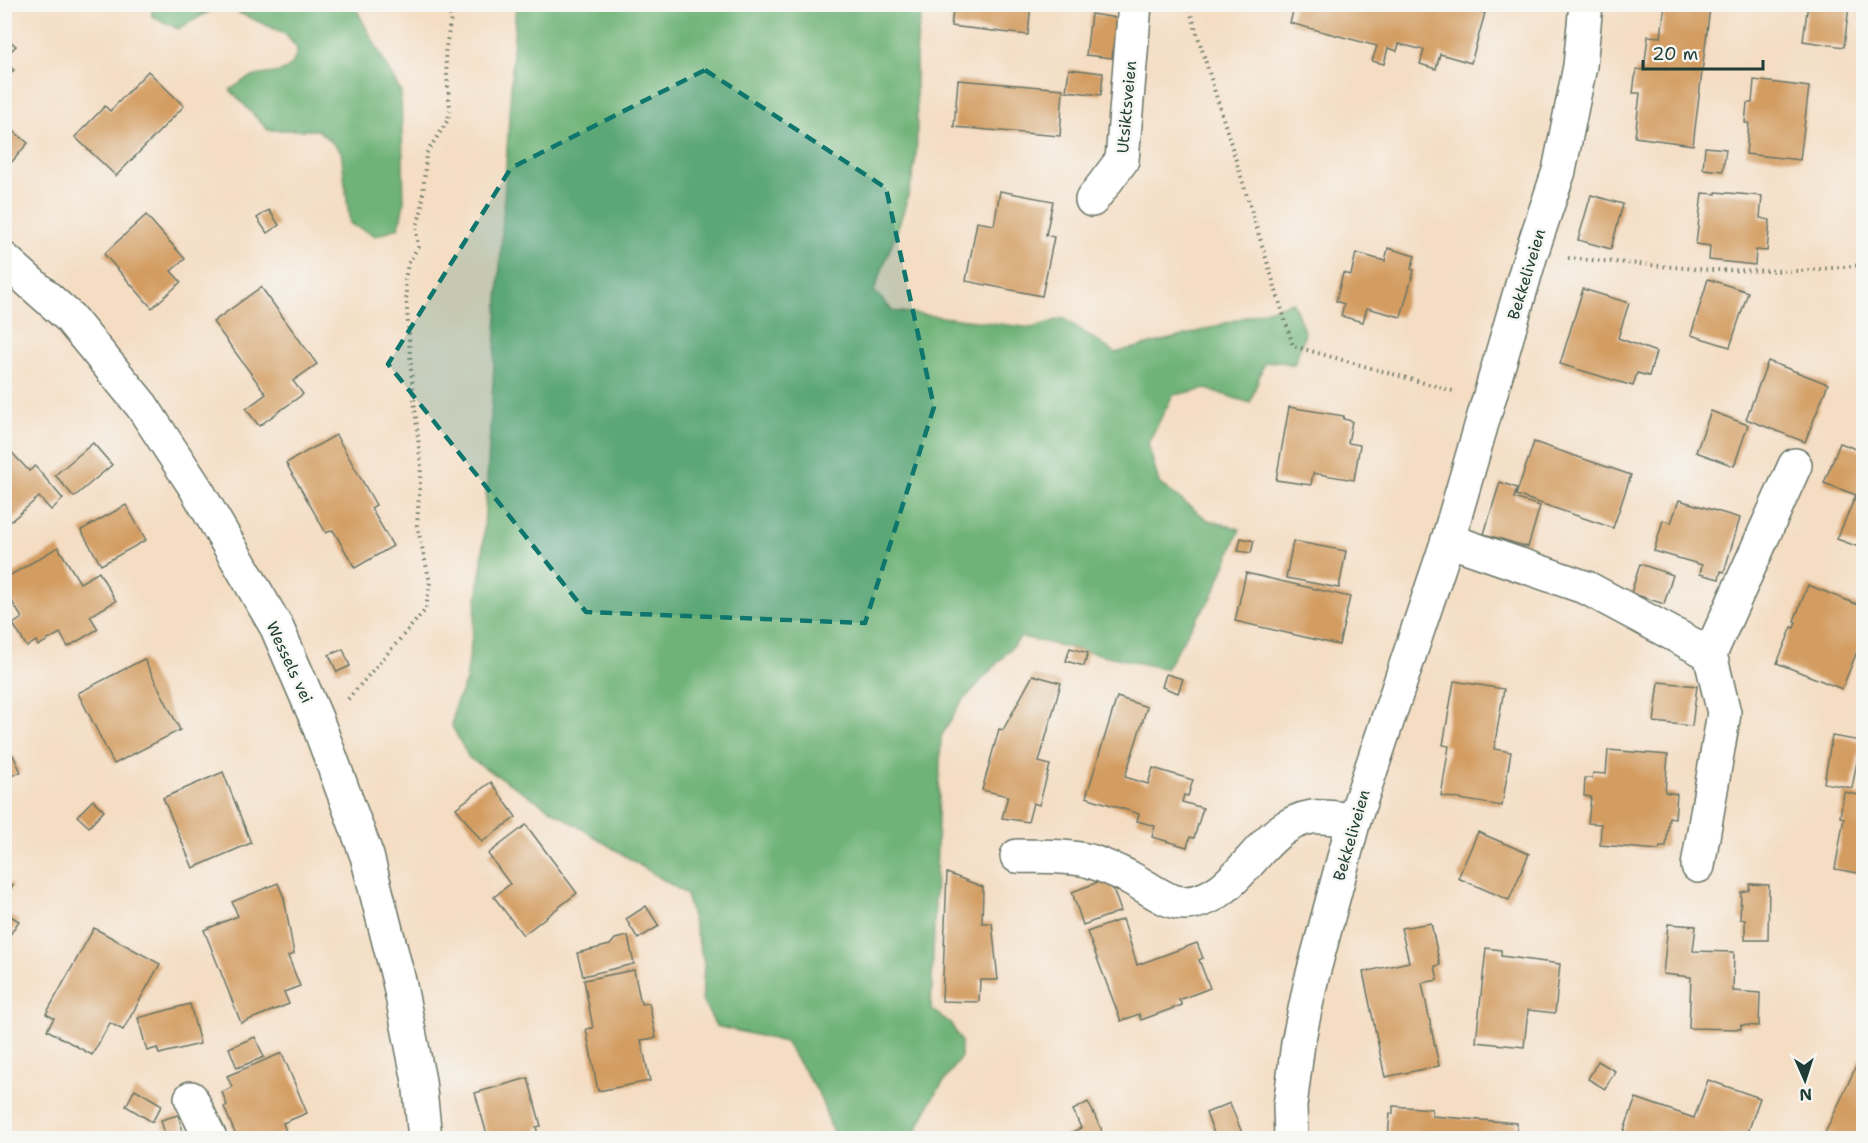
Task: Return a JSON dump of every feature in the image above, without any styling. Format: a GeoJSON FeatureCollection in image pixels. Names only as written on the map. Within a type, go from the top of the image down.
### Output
{"type":"FeatureCollection","features":[{"type":"Feature","properties":{"kind":"street","name":"Utsiktsveien"},"geometry":{"type":"LineString","coordinates":[[1092,200],[1122,160],[1135,4]]}},
{"type":"Feature","properties":{"kind":"street","name":"Bekkeliveien"},"geometry":{"type":"LineString","coordinates":[[1291,1138],[1290,1106],[1298,1043],[1311,981],[1354,820],[1448,540],[1531,254],[1559,171],[1580,66],[1586,4]]}},
{"type":"Feature","properties":{"kind":"street","name":"Wessels vei"},"geometry":{"type":"LineString","coordinates":[[4,259],[69,317],[142,406],[195,487],[277,628],[316,718],[367,856],[399,981],[419,1081],[425,1138]]}},
{"type":"Feature","properties":{"kind":"street"},"geometry":{"type":"LineString","coordinates":[[1698,866],[1724,713],[1710,654],[1795,465]]}},
{"type":"Feature","properties":{"kind":"street"},"geometry":{"type":"LineString","coordinates":[[1448,540],[1587,588],[1710,654]]}},
{"type":"Feature","properties":{"kind":"street"},"geometry":{"type":"LineString","coordinates":[[1017,856],[1088,861],[1130,877],[1163,897],[1185,903],[1209,897],[1241,872],[1266,842],[1285,827],[1312,817],[1354,820]]}},
{"type":"Feature","properties":{"kind":"street"},"geometry":{"type":"LineString","coordinates":[[191,1098],[210,1138]]}},
{"type":"Feature","properties":{"kind":"path"},"geometry":{"type":"LineString","coordinates":[[316,718],[349,699],[426,609],[430,582],[417,525],[421,467],[405,279],[408,264],[418,248],[416,230],[422,208],[426,154],[448,120],[450,108],[445,53],[451,18],[448,4]]}},
{"type":"Feature","properties":{"kind":"path"},"geometry":{"type":"LineString","coordinates":[[1188,4],[1293,346],[1489,401]]}},
{"type":"Feature","properties":{"kind":"path"},"geometry":{"type":"LineString","coordinates":[[1531,254],[1709,270],[1798,271],[1863,265]]}},
{"type":"Feature","properties":{"kind":"highlighted area"},"geometry":{"type":"Polygon","coordinates":[[[705,70],[886,188],[934,407],[865,623],[586,612],[388,364],[511,168],[705,70]]]}},
{"type":"Feature","properties":{"kind":"green space"},"geometry":{"type":"Polygon","coordinates":[[[516,4],[924,5],[917,42],[917,136],[914,172],[899,224],[874,291],[893,311],[1032,328],[1063,318],[1115,353],[1194,333],[1293,302],[1305,334],[1294,365],[1278,361],[1264,363],[1250,403],[1206,389],[1173,395],[1148,443],[1159,483],[1208,520],[1240,529],[1212,597],[1166,669],[1021,637],[959,705],[941,737],[931,1009],[951,1024],[961,1041],[961,1057],[933,1097],[913,1138],[825,1138],[833,1132],[818,1092],[785,1042],[716,1026],[702,1000],[704,963],[686,894],[469,758],[452,726],[455,705],[466,681],[482,562],[516,4]]]}},
{"type":"Feature","properties":{"kind":"green space"},"geometry":{"type":"Polygon","coordinates":[[[152,5],[221,5],[178,29],[152,16],[152,5]]]}},
{"type":"Feature","properties":{"kind":"green space"},"geometry":{"type":"Polygon","coordinates":[[[221,5],[354,5],[401,93],[404,203],[399,227],[376,236],[350,224],[341,151],[318,130],[268,130],[230,90],[246,79],[286,70],[295,58],[297,48],[284,33],[221,5]]]}},
{"type":"Feature","properties":{"kind":"building"},"geometry":{"type":"Polygon","coordinates":[[[954,4],[1031,4],[1028,35],[951,26],[954,4]]]}},
{"type":"Feature","properties":{"kind":"building"},"geometry":{"type":"Polygon","coordinates":[[[1295,4],[1452,4],[1485,13],[1471,63],[1440,54],[1436,69],[1420,64],[1424,50],[1399,44],[1397,51],[1388,48],[1384,64],[1372,61],[1377,46],[1290,23],[1295,4]]]}},
{"type":"Feature","properties":{"kind":"building"},"geometry":{"type":"Polygon","coordinates":[[[1665,4],[1710,7],[1693,145],[1635,137],[1640,93],[1633,93],[1636,69],[1644,70],[1648,36],[1661,37],[1665,4]]]}},
{"type":"Feature","properties":{"kind":"building"},"geometry":{"type":"Polygon","coordinates":[[[1808,4],[1849,6],[1844,47],[1803,41],[1808,4]]]}},
{"type":"Feature","properties":{"kind":"building"},"geometry":{"type":"Polygon","coordinates":[[[1091,14],[1117,18],[1112,58],[1086,55],[1091,14]]]}},
{"type":"Feature","properties":{"kind":"building"},"geometry":{"type":"Polygon","coordinates":[[[4,36],[16,46],[4,58],[4,36]]]}},
{"type":"Feature","properties":{"kind":"building"},"geometry":{"type":"Polygon","coordinates":[[[4,61],[14,70],[4,81],[4,61]]]}},
{"type":"Feature","properties":{"kind":"building"},"geometry":{"type":"Polygon","coordinates":[[[1069,69],[1103,73],[1101,95],[1066,91],[1069,69]]]}},
{"type":"Feature","properties":{"kind":"building"},"geometry":{"type":"Polygon","coordinates":[[[148,71],[184,106],[116,176],[75,137],[105,106],[110,111],[148,71]]]}},
{"type":"Feature","properties":{"kind":"building"},"geometry":{"type":"Polygon","coordinates":[[[958,80],[1063,89],[1060,136],[954,127],[958,80]]]}},
{"type":"Feature","properties":{"kind":"building"},"geometry":{"type":"Polygon","coordinates":[[[1754,80],[1809,87],[1800,160],[1746,154],[1749,123],[1745,123],[1747,103],[1752,103],[1754,80]]]}},
{"type":"Feature","properties":{"kind":"building"},"geometry":{"type":"Polygon","coordinates":[[[10,128],[28,143],[4,171],[4,135],[10,128]]]}},
{"type":"Feature","properties":{"kind":"building"},"geometry":{"type":"Polygon","coordinates":[[[1705,147],[1726,149],[1723,171],[1703,169],[1705,147]]]}},
{"type":"Feature","properties":{"kind":"building"},"geometry":{"type":"Polygon","coordinates":[[[1000,191],[1053,201],[1046,235],[1054,237],[1042,296],[966,281],[977,222],[994,225],[1000,191]]]}},
{"type":"Feature","properties":{"kind":"building"},"geometry":{"type":"Polygon","coordinates":[[[1716,192],[1762,196],[1760,218],[1770,220],[1767,251],[1756,250],[1755,265],[1709,260],[1710,246],[1696,244],[1702,193],[1716,194],[1716,192]]]}},
{"type":"Feature","properties":{"kind":"building"},"geometry":{"type":"Polygon","coordinates":[[[1591,195],[1623,204],[1611,249],[1578,240],[1591,195]]]}},
{"type":"Feature","properties":{"kind":"building"},"geometry":{"type":"Polygon","coordinates":[[[269,210],[279,225],[267,233],[257,218],[269,210]]]}},
{"type":"Feature","properties":{"kind":"building"},"geometry":{"type":"Polygon","coordinates":[[[146,215],[185,259],[171,271],[181,282],[152,308],[104,254],[146,215]]]}},
{"type":"Feature","properties":{"kind":"building"},"geometry":{"type":"Polygon","coordinates":[[[1388,248],[1415,256],[1411,269],[1414,270],[1401,317],[1367,308],[1363,322],[1341,316],[1344,304],[1336,301],[1343,273],[1351,275],[1356,253],[1385,261],[1388,248]]]}},
{"type":"Feature","properties":{"kind":"building"},"geometry":{"type":"Polygon","coordinates":[[[1708,279],[1748,292],[1730,347],[1691,335],[1708,279]]]}},
{"type":"Feature","properties":{"kind":"building"},"geometry":{"type":"Polygon","coordinates":[[[261,287],[317,364],[293,381],[303,394],[259,426],[246,409],[266,394],[213,322],[261,287]]]}},
{"type":"Feature","properties":{"kind":"building"},"geometry":{"type":"Polygon","coordinates":[[[1583,289],[1629,303],[1618,338],[1656,352],[1649,376],[1637,373],[1633,386],[1560,364],[1583,289]]]}},
{"type":"Feature","properties":{"kind":"building"},"geometry":{"type":"Polygon","coordinates":[[[1768,361],[1828,384],[1805,442],[1746,419],[1768,361]]]}},
{"type":"Feature","properties":{"kind":"building"},"geometry":{"type":"Polygon","coordinates":[[[1289,407],[1344,416],[1343,419],[1352,421],[1348,443],[1360,445],[1354,480],[1313,473],[1311,485],[1276,480],[1289,407]]]}},
{"type":"Feature","properties":{"kind":"building"},"geometry":{"type":"Polygon","coordinates":[[[1711,411],[1748,425],[1734,466],[1696,452],[1711,411]]]}},
{"type":"Feature","properties":{"kind":"building"},"geometry":{"type":"Polygon","coordinates":[[[336,435],[376,505],[371,508],[393,546],[355,568],[333,530],[326,533],[286,463],[336,435]]]}},
{"type":"Feature","properties":{"kind":"building"},"geometry":{"type":"Polygon","coordinates":[[[1534,442],[1631,475],[1613,528],[1516,495],[1534,442]]]}},
{"type":"Feature","properties":{"kind":"building"},"geometry":{"type":"Polygon","coordinates":[[[93,443],[112,465],[74,497],[55,475],[93,443]]]}},
{"type":"Feature","properties":{"kind":"building"},"geometry":{"type":"Polygon","coordinates":[[[1840,443],[1864,452],[1864,549],[1837,539],[1856,495],[1824,483],[1840,443]]]}},
{"type":"Feature","properties":{"kind":"building"},"geometry":{"type":"Polygon","coordinates":[[[4,444],[29,471],[35,466],[63,499],[51,510],[39,497],[4,527],[4,444]]]}},
{"type":"Feature","properties":{"kind":"building"},"geometry":{"type":"Polygon","coordinates":[[[1500,482],[1517,488],[1514,498],[1540,506],[1528,547],[1484,534],[1500,482]]]}},
{"type":"Feature","properties":{"kind":"building"},"geometry":{"type":"Polygon","coordinates":[[[1679,500],[1740,518],[1724,572],[1721,571],[1719,579],[1700,574],[1702,565],[1654,551],[1663,520],[1671,523],[1679,500]]]}},
{"type":"Feature","properties":{"kind":"building"},"geometry":{"type":"Polygon","coordinates":[[[126,505],[146,540],[101,565],[81,530],[126,505]]]}},
{"type":"Feature","properties":{"kind":"building"},"geometry":{"type":"Polygon","coordinates":[[[1241,538],[1254,541],[1251,553],[1238,551],[1241,538]]]}},
{"type":"Feature","properties":{"kind":"building"},"geometry":{"type":"Polygon","coordinates":[[[1293,541],[1346,551],[1339,588],[1286,578],[1293,541]]]}},
{"type":"Feature","properties":{"kind":"building"},"geometry":{"type":"Polygon","coordinates":[[[58,547],[80,583],[99,572],[116,601],[90,616],[98,629],[68,647],[60,633],[38,646],[36,641],[27,647],[13,624],[22,618],[4,588],[4,579],[58,547]]]}},
{"type":"Feature","properties":{"kind":"building"},"geometry":{"type":"Polygon","coordinates":[[[1640,564],[1673,575],[1664,604],[1631,593],[1640,564]]]}},
{"type":"Feature","properties":{"kind":"building"},"geometry":{"type":"Polygon","coordinates":[[[1246,573],[1350,597],[1339,645],[1235,621],[1246,573]]]}},
{"type":"Feature","properties":{"kind":"building"},"geometry":{"type":"Polygon","coordinates":[[[1808,585],[1864,607],[1864,634],[1842,689],[1777,663],[1792,627],[1794,628],[1796,622],[1794,621],[1808,585]]]}},
{"type":"Feature","properties":{"kind":"building"},"geometry":{"type":"Polygon","coordinates":[[[1070,648],[1088,653],[1084,666],[1066,661],[1070,648]]]}},
{"type":"Feature","properties":{"kind":"building"},"geometry":{"type":"Polygon","coordinates":[[[343,649],[350,666],[337,672],[329,655],[343,649]]]}},
{"type":"Feature","properties":{"kind":"building"},"geometry":{"type":"Polygon","coordinates":[[[144,659],[180,730],[114,764],[78,693],[144,659]]]}},
{"type":"Feature","properties":{"kind":"building"},"geometry":{"type":"Polygon","coordinates":[[[1166,674],[1183,679],[1178,693],[1162,687],[1166,674]]]}},
{"type":"Feature","properties":{"kind":"building"},"geometry":{"type":"Polygon","coordinates":[[[1033,675],[1061,683],[1039,762],[1050,765],[1039,805],[1033,803],[1028,822],[1002,818],[1008,796],[982,790],[999,729],[1003,730],[1033,675]]]}},
{"type":"Feature","properties":{"kind":"building"},"geometry":{"type":"Polygon","coordinates":[[[1454,681],[1504,689],[1494,749],[1511,752],[1502,806],[1441,796],[1449,746],[1443,745],[1454,681]]]}},
{"type":"Feature","properties":{"kind":"building"},"geometry":{"type":"Polygon","coordinates":[[[1659,682],[1697,686],[1692,726],[1654,722],[1659,682]]]}},
{"type":"Feature","properties":{"kind":"building"},"geometry":{"type":"Polygon","coordinates":[[[1117,697],[1147,707],[1125,777],[1148,784],[1153,768],[1193,780],[1188,796],[1184,795],[1182,802],[1203,808],[1194,838],[1190,837],[1187,847],[1152,837],[1155,826],[1137,821],[1139,814],[1086,797],[1117,697]]]}},
{"type":"Feature","properties":{"kind":"building"},"geometry":{"type":"Polygon","coordinates":[[[1832,736],[1861,741],[1852,788],[1824,783],[1832,736]]]}},
{"type":"Feature","properties":{"kind":"building"},"geometry":{"type":"Polygon","coordinates":[[[1608,750],[1668,755],[1665,792],[1677,794],[1675,818],[1669,817],[1666,847],[1660,847],[1659,850],[1600,845],[1601,824],[1588,823],[1591,797],[1584,796],[1585,778],[1592,778],[1593,773],[1606,774],[1608,750]]]}},
{"type":"Feature","properties":{"kind":"building"},"geometry":{"type":"Polygon","coordinates":[[[13,755],[21,772],[4,779],[4,758],[13,755]]]}},
{"type":"Feature","properties":{"kind":"building"},"geometry":{"type":"Polygon","coordinates":[[[223,772],[251,843],[193,868],[163,798],[223,772]]]}},
{"type":"Feature","properties":{"kind":"building"},"geometry":{"type":"Polygon","coordinates":[[[491,782],[516,817],[482,842],[456,808],[491,782]]]}},
{"type":"Feature","properties":{"kind":"building"},"geometry":{"type":"Polygon","coordinates":[[[1844,792],[1864,796],[1864,874],[1835,869],[1844,818],[1840,817],[1844,792]]]}},
{"type":"Feature","properties":{"kind":"building"},"geometry":{"type":"Polygon","coordinates":[[[93,800],[104,811],[89,827],[77,816],[93,800]]]}},
{"type":"Feature","properties":{"kind":"building"},"geometry":{"type":"Polygon","coordinates":[[[526,825],[577,893],[523,935],[494,897],[510,884],[488,854],[526,825]]]}},
{"type":"Feature","properties":{"kind":"building"},"geometry":{"type":"Polygon","coordinates":[[[1478,832],[1529,854],[1509,900],[1458,878],[1478,832]]]}},
{"type":"Feature","properties":{"kind":"building"},"geometry":{"type":"Polygon","coordinates":[[[947,873],[983,887],[982,923],[992,923],[998,980],[980,980],[979,1002],[942,1001],[947,873]]]}},
{"type":"Feature","properties":{"kind":"building"},"geometry":{"type":"Polygon","coordinates":[[[1109,878],[1121,911],[1083,925],[1072,892],[1109,878]]]}},
{"type":"Feature","properties":{"kind":"building"},"geometry":{"type":"Polygon","coordinates":[[[4,880],[13,885],[4,898],[4,880]]]}},
{"type":"Feature","properties":{"kind":"building"},"geometry":{"type":"Polygon","coordinates":[[[278,883],[284,898],[294,954],[288,956],[300,986],[284,992],[289,1004],[241,1023],[204,930],[238,916],[232,902],[278,883]]]}},
{"type":"Feature","properties":{"kind":"building"},"geometry":{"type":"Polygon","coordinates":[[[1750,884],[1769,885],[1768,940],[1745,940],[1745,920],[1740,919],[1741,892],[1749,890],[1750,884]]]}},
{"type":"Feature","properties":{"kind":"building"},"geometry":{"type":"Polygon","coordinates":[[[646,906],[659,926],[638,939],[626,919],[646,906]]]}},
{"type":"Feature","properties":{"kind":"building"},"geometry":{"type":"Polygon","coordinates":[[[4,912],[19,921],[4,944],[4,912]]]}},
{"type":"Feature","properties":{"kind":"building"},"geometry":{"type":"Polygon","coordinates":[[[1123,919],[1137,965],[1197,943],[1203,958],[1199,960],[1210,988],[1179,1000],[1182,1005],[1141,1020],[1139,1014],[1121,1021],[1087,932],[1123,919]]]}},
{"type":"Feature","properties":{"kind":"building"},"geometry":{"type":"Polygon","coordinates":[[[1431,923],[1440,965],[1435,966],[1438,980],[1422,983],[1439,1066],[1385,1077],[1363,972],[1409,962],[1401,928],[1431,923]]]}},
{"type":"Feature","properties":{"kind":"building"},"geometry":{"type":"Polygon","coordinates":[[[1668,924],[1696,926],[1693,951],[1734,952],[1733,991],[1760,993],[1759,1026],[1741,1025],[1741,1029],[1689,1028],[1691,977],[1663,974],[1668,924]]]}},
{"type":"Feature","properties":{"kind":"building"},"geometry":{"type":"Polygon","coordinates":[[[94,928],[160,964],[123,1030],[110,1023],[92,1055],[47,1030],[54,1018],[46,1014],[94,928]]]}},
{"type":"Feature","properties":{"kind":"building"},"geometry":{"type":"Polygon","coordinates":[[[628,936],[634,964],[583,976],[577,953],[610,945],[615,939],[628,936]]]}},
{"type":"Feature","properties":{"kind":"building"},"geometry":{"type":"Polygon","coordinates":[[[1486,948],[1501,950],[1501,956],[1560,964],[1555,1013],[1528,1010],[1524,1047],[1476,1042],[1486,948]]]}},
{"type":"Feature","properties":{"kind":"building"},"geometry":{"type":"Polygon","coordinates":[[[634,970],[641,1004],[649,1003],[656,1038],[641,1040],[650,1081],[598,1091],[586,1029],[593,1028],[584,980],[634,970]]]}},
{"type":"Feature","properties":{"kind":"building"},"geometry":{"type":"Polygon","coordinates":[[[190,1004],[200,1044],[159,1054],[157,1048],[147,1051],[138,1018],[190,1004]]]}},
{"type":"Feature","properties":{"kind":"building"},"geometry":{"type":"Polygon","coordinates":[[[255,1037],[264,1057],[237,1068],[229,1048],[255,1037]]]}},
{"type":"Feature","properties":{"kind":"building"},"geometry":{"type":"Polygon","coordinates":[[[282,1053],[307,1113],[283,1123],[286,1132],[271,1138],[237,1138],[224,1107],[227,1105],[222,1092],[232,1087],[227,1076],[282,1053]]]}},
{"type":"Feature","properties":{"kind":"building"},"geometry":{"type":"Polygon","coordinates":[[[1861,1056],[1864,1057],[1864,1138],[1837,1138],[1825,1133],[1861,1056]]]}},
{"type":"Feature","properties":{"kind":"building"},"geometry":{"type":"Polygon","coordinates":[[[1598,1061],[1615,1071],[1605,1089],[1588,1079],[1598,1061]]]}},
{"type":"Feature","properties":{"kind":"building"},"geometry":{"type":"Polygon","coordinates":[[[528,1078],[541,1126],[536,1127],[539,1138],[488,1138],[475,1093],[528,1078]]]}},
{"type":"Feature","properties":{"kind":"building"},"geometry":{"type":"Polygon","coordinates":[[[1708,1080],[1760,1098],[1746,1138],[1621,1138],[1636,1098],[1694,1118],[1708,1080]]]}},
{"type":"Feature","properties":{"kind":"building"},"geometry":{"type":"Polygon","coordinates":[[[135,1089],[162,1105],[152,1122],[126,1106],[135,1089]]]}},
{"type":"Feature","properties":{"kind":"building"},"geometry":{"type":"Polygon","coordinates":[[[1088,1102],[1101,1128],[1102,1138],[1060,1138],[1081,1128],[1073,1110],[1088,1102]]]}},
{"type":"Feature","properties":{"kind":"building"},"geometry":{"type":"Polygon","coordinates":[[[1230,1103],[1242,1133],[1229,1138],[1216,1138],[1206,1113],[1230,1103]]]}},
{"type":"Feature","properties":{"kind":"building"},"geometry":{"type":"Polygon","coordinates":[[[1393,1106],[1432,1109],[1432,1116],[1517,1123],[1516,1138],[1388,1138],[1390,1113],[1393,1114],[1393,1106]]]}},
{"type":"Feature","properties":{"kind":"building"},"geometry":{"type":"Polygon","coordinates":[[[178,1115],[185,1138],[166,1138],[161,1120],[178,1115]]]}}]}
